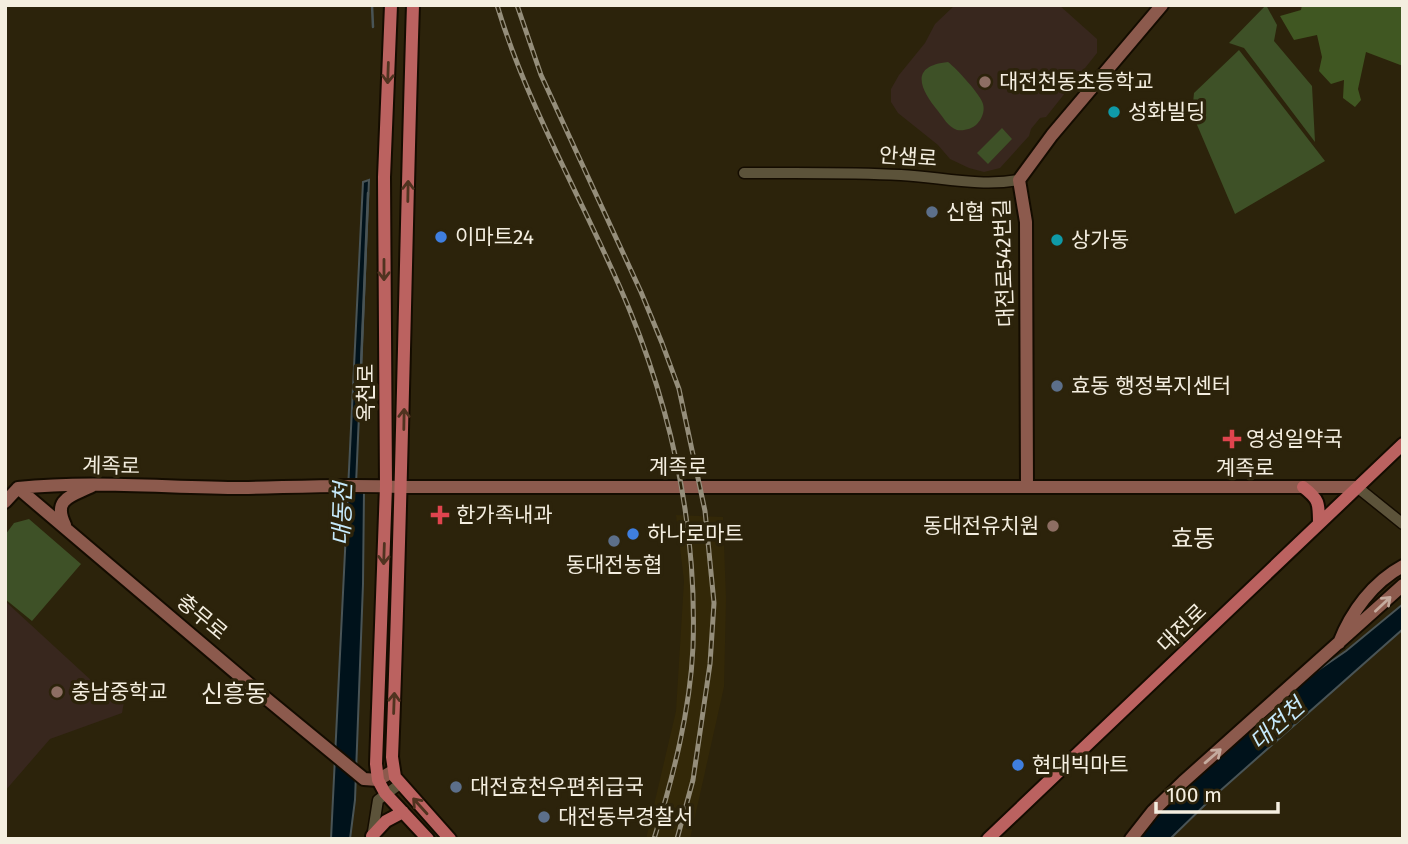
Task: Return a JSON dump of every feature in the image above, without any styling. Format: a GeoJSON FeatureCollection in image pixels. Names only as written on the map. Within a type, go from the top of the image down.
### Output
{"type":"FeatureCollection","features":[{"type":"Feature","properties":{"kind":"main road","name":"옥천로"},"geometry":{"type":"LineString","coordinates":[[378,780],[376,764],[386,486],[384,177],[391,5]]}},
{"type":"Feature","properties":{"kind":"main road","name":"옥천로"},"geometry":{"type":"LineString","coordinates":[[393,771],[403,487],[413,5]]}},
{"type":"Feature","properties":{"kind":"main road","name":"대전로542번길"},"geometry":{"type":"LineString","coordinates":[[1027,487],[1026,222],[1019,180],[1052,135],[1162,5]]}},
{"type":"Feature","properties":{"kind":"main road","name":"대전로"},"geometry":{"type":"LineString","coordinates":[[988,839],[1403,444]]}},
{"type":"Feature","properties":{"kind":"main road","name":"계족로"},"geometry":{"type":"LineString","coordinates":[[18,488],[56,484],[242,488],[346,485],[1357,487]]}},
{"type":"Feature","properties":{"kind":"main road"},"geometry":{"type":"LineString","coordinates":[[67,528],[60,515],[61,505],[66,498],[95,484]]}},
{"type":"Feature","properties":{"kind":"main road"},"geometry":{"type":"LineString","coordinates":[[1303,487],[1314,495],[1319,505],[1319,523]]}},
{"type":"Feature","properties":{"kind":"main road"},"geometry":{"type":"LineString","coordinates":[[5,502],[18,488]]}},
{"type":"Feature","properties":{"kind":"main road","name":"충무로"},"geometry":{"type":"LineString","coordinates":[[18,488],[328,750],[361,776],[378,780]]}},
{"type":"Feature","properties":{"kind":"main road"},"geometry":{"type":"LineString","coordinates":[[1337,646],[1347,622],[1374,587],[1403,566]]}},
{"type":"Feature","properties":{"kind":"main road"},"geometry":{"type":"LineString","coordinates":[[1131,839],[1146,818],[1174,791],[1403,585]]}},
{"type":"Feature","properties":{"kind":"main road"},"geometry":{"type":"LineString","coordinates":[[428,839],[385,793],[378,780],[393,771],[400,783],[450,839]]}},
{"type":"Feature","properties":{"kind":"main road"},"geometry":{"type":"LineString","coordinates":[[372,837],[386,821],[403,812]]}},
{"type":"Feature","properties":{"kind":"street","name":"안샘로"},"geometry":{"type":"LineString","coordinates":[[744,173],[912,175],[988,184],[1019,180]]}},
{"type":"Feature","properties":{"kind":"street"},"geometry":{"type":"LineString","coordinates":[[1357,487],[1403,524]]}},
{"type":"Feature","properties":{"kind":"street"},"geometry":{"type":"LineString","coordinates":[[372,837],[379,800],[400,783]]}},
{"type":"Feature","properties":{"kind":"shaded area","name":"대전천동초등학교"},"geometry":{"type":"Polygon","coordinates":[[[955,5],[1059,5],[1097,39],[1097,53],[1046,117],[1040,118],[1029,136],[1000,168],[984,172],[950,159],[938,145],[898,113],[891,102],[891,89],[899,75],[925,43],[935,24],[955,5]]]}},
{"type":"Feature","properties":{"kind":"shaded area"},"geometry":{"type":"Polygon","coordinates":[[[676,515],[723,517],[726,599],[724,687],[690,839],[646,839],[676,711],[684,581],[676,515]]]}},
{"type":"Feature","properties":{"kind":"shaded area","name":"충남중학교"},"geometry":{"type":"Polygon","coordinates":[[[5,601],[93,682],[124,702],[122,713],[50,739],[5,791],[5,601]]]}},
{"type":"Feature","properties":{"kind":"green space"},"geometry":{"type":"Polygon","coordinates":[[[1266,5],[1277,25],[1274,41],[1312,86],[1315,142],[1244,48],[1229,43],[1266,5]]]}},
{"type":"Feature","properties":{"kind":"green space"},"geometry":{"type":"Polygon","coordinates":[[[1302,5],[1403,5],[1403,66],[1366,52],[1358,89],[1361,100],[1355,107],[1343,98],[1344,80],[1331,84],[1319,71],[1322,57],[1317,35],[1294,40],[1280,16],[1301,10],[1302,5]]]}},
{"type":"Feature","properties":{"kind":"green space"},"geometry":{"type":"Polygon","coordinates":[[[1239,50],[1325,161],[1235,214],[1192,113],[1194,93],[1239,50]]]}},
{"type":"Feature","properties":{"kind":"green space"},"geometry":{"type":"Polygon","coordinates":[[[948,62],[973,88],[983,104],[980,120],[968,129],[957,130],[948,124],[923,87],[923,73],[927,68],[948,62]]]}},
{"type":"Feature","properties":{"kind":"green space"},"geometry":{"type":"Polygon","coordinates":[[[1002,128],[1012,139],[988,164],[977,153],[1002,128]]]}},
{"type":"Feature","properties":{"kind":"green space"},"geometry":{"type":"Polygon","coordinates":[[[29,519],[81,564],[32,621],[5,599],[5,535],[14,523],[29,519]]]}},
{"type":"Feature","properties":{"kind":"water"},"geometry":{"type":"Polygon","coordinates":[[[369,180],[356,485],[364,490],[355,800],[350,839],[331,839],[363,182],[369,180]]]}},
{"type":"Feature","properties":{"kind":"water","name":"대전천"},"geometry":{"type":"Polygon","coordinates":[[[1403,604],[1403,629],[1212,798],[1170,839],[1138,839],[1156,816],[1221,754],[1311,675],[1346,651],[1403,604]]]}},
{"type":"Feature","properties":{"kind":"waterway","name":"대동천"},"geometry":{"type":"LineString","coordinates":[[372,5],[373,27]]}},
{"type":"Feature","properties":{"kind":"waterway","name":"대동천"},"geometry":{"type":"LineString","coordinates":[[359,417],[368,193]]}},
{"type":"Feature","properties":{"kind":"railway"},"geometry":{"type":"LineString","coordinates":[[497,5],[525,83],[630,311],[659,392],[679,476],[691,561],[693,647],[680,744],[654,839]]}},
{"type":"Feature","properties":{"kind":"railway"},"geometry":{"type":"LineString","coordinates":[[517,5],[541,75],[662,343],[679,389],[705,511],[714,603],[710,664],[693,780],[677,839]]}},
{"type":"Feature","properties":{"kind":"place","name":"대전천동초등학교"},"geometry":{"type":"Point","coordinates":[985,82]}},
{"type":"Feature","properties":{"kind":"place","name":"성화빌딩"},"geometry":{"type":"Point","coordinates":[1114,112]}},
{"type":"Feature","properties":{"kind":"place","name":"신협"},"geometry":{"type":"Point","coordinates":[932,212]}},
{"type":"Feature","properties":{"kind":"place","name":"이마트24"},"geometry":{"type":"Point","coordinates":[441,237]}},
{"type":"Feature","properties":{"kind":"place","name":"상가동"},"geometry":{"type":"Point","coordinates":[1057,240]}},
{"type":"Feature","properties":{"kind":"place","name":"효동 행정복지센터"},"geometry":{"type":"Point","coordinates":[1057,386]}},
{"type":"Feature","properties":{"kind":"place","name":"영성일약국"},"geometry":{"type":"Point","coordinates":[1232,439]}},
{"type":"Feature","properties":{"kind":"place","name":"한가족내과"},"geometry":{"type":"Point","coordinates":[440,515]}},
{"type":"Feature","properties":{"kind":"place","name":"동대전유치원"},"geometry":{"type":"Point","coordinates":[1053,526]}},
{"type":"Feature","properties":{"kind":"place","name":"하나로마트"},"geometry":{"type":"Point","coordinates":[633,534]}},
{"type":"Feature","properties":{"kind":"place","name":"동대전농협"},"geometry":{"type":"Point","coordinates":[614,541]}},
{"type":"Feature","properties":{"kind":"place","name":"충남중학교"},"geometry":{"type":"Point","coordinates":[57,692]}},
{"type":"Feature","properties":{"kind":"place","name":"현대빅마트"},"geometry":{"type":"Point","coordinates":[1018,765]}},
{"type":"Feature","properties":{"kind":"place","name":"대전효천우편취급국"},"geometry":{"type":"Point","coordinates":[456,787]}},
{"type":"Feature","properties":{"kind":"place","name":"대전동부경찰서"},"geometry":{"type":"Point","coordinates":[544,817]}},
{"type":"Feature","properties":{"kind":"district","name":"효동"},"geometry":{"type":"Point","coordinates":[1193,539]}},
{"type":"Feature","properties":{"kind":"district","name":"신흥동"},"geometry":{"type":"Point","coordinates":[234,694]}}]}
